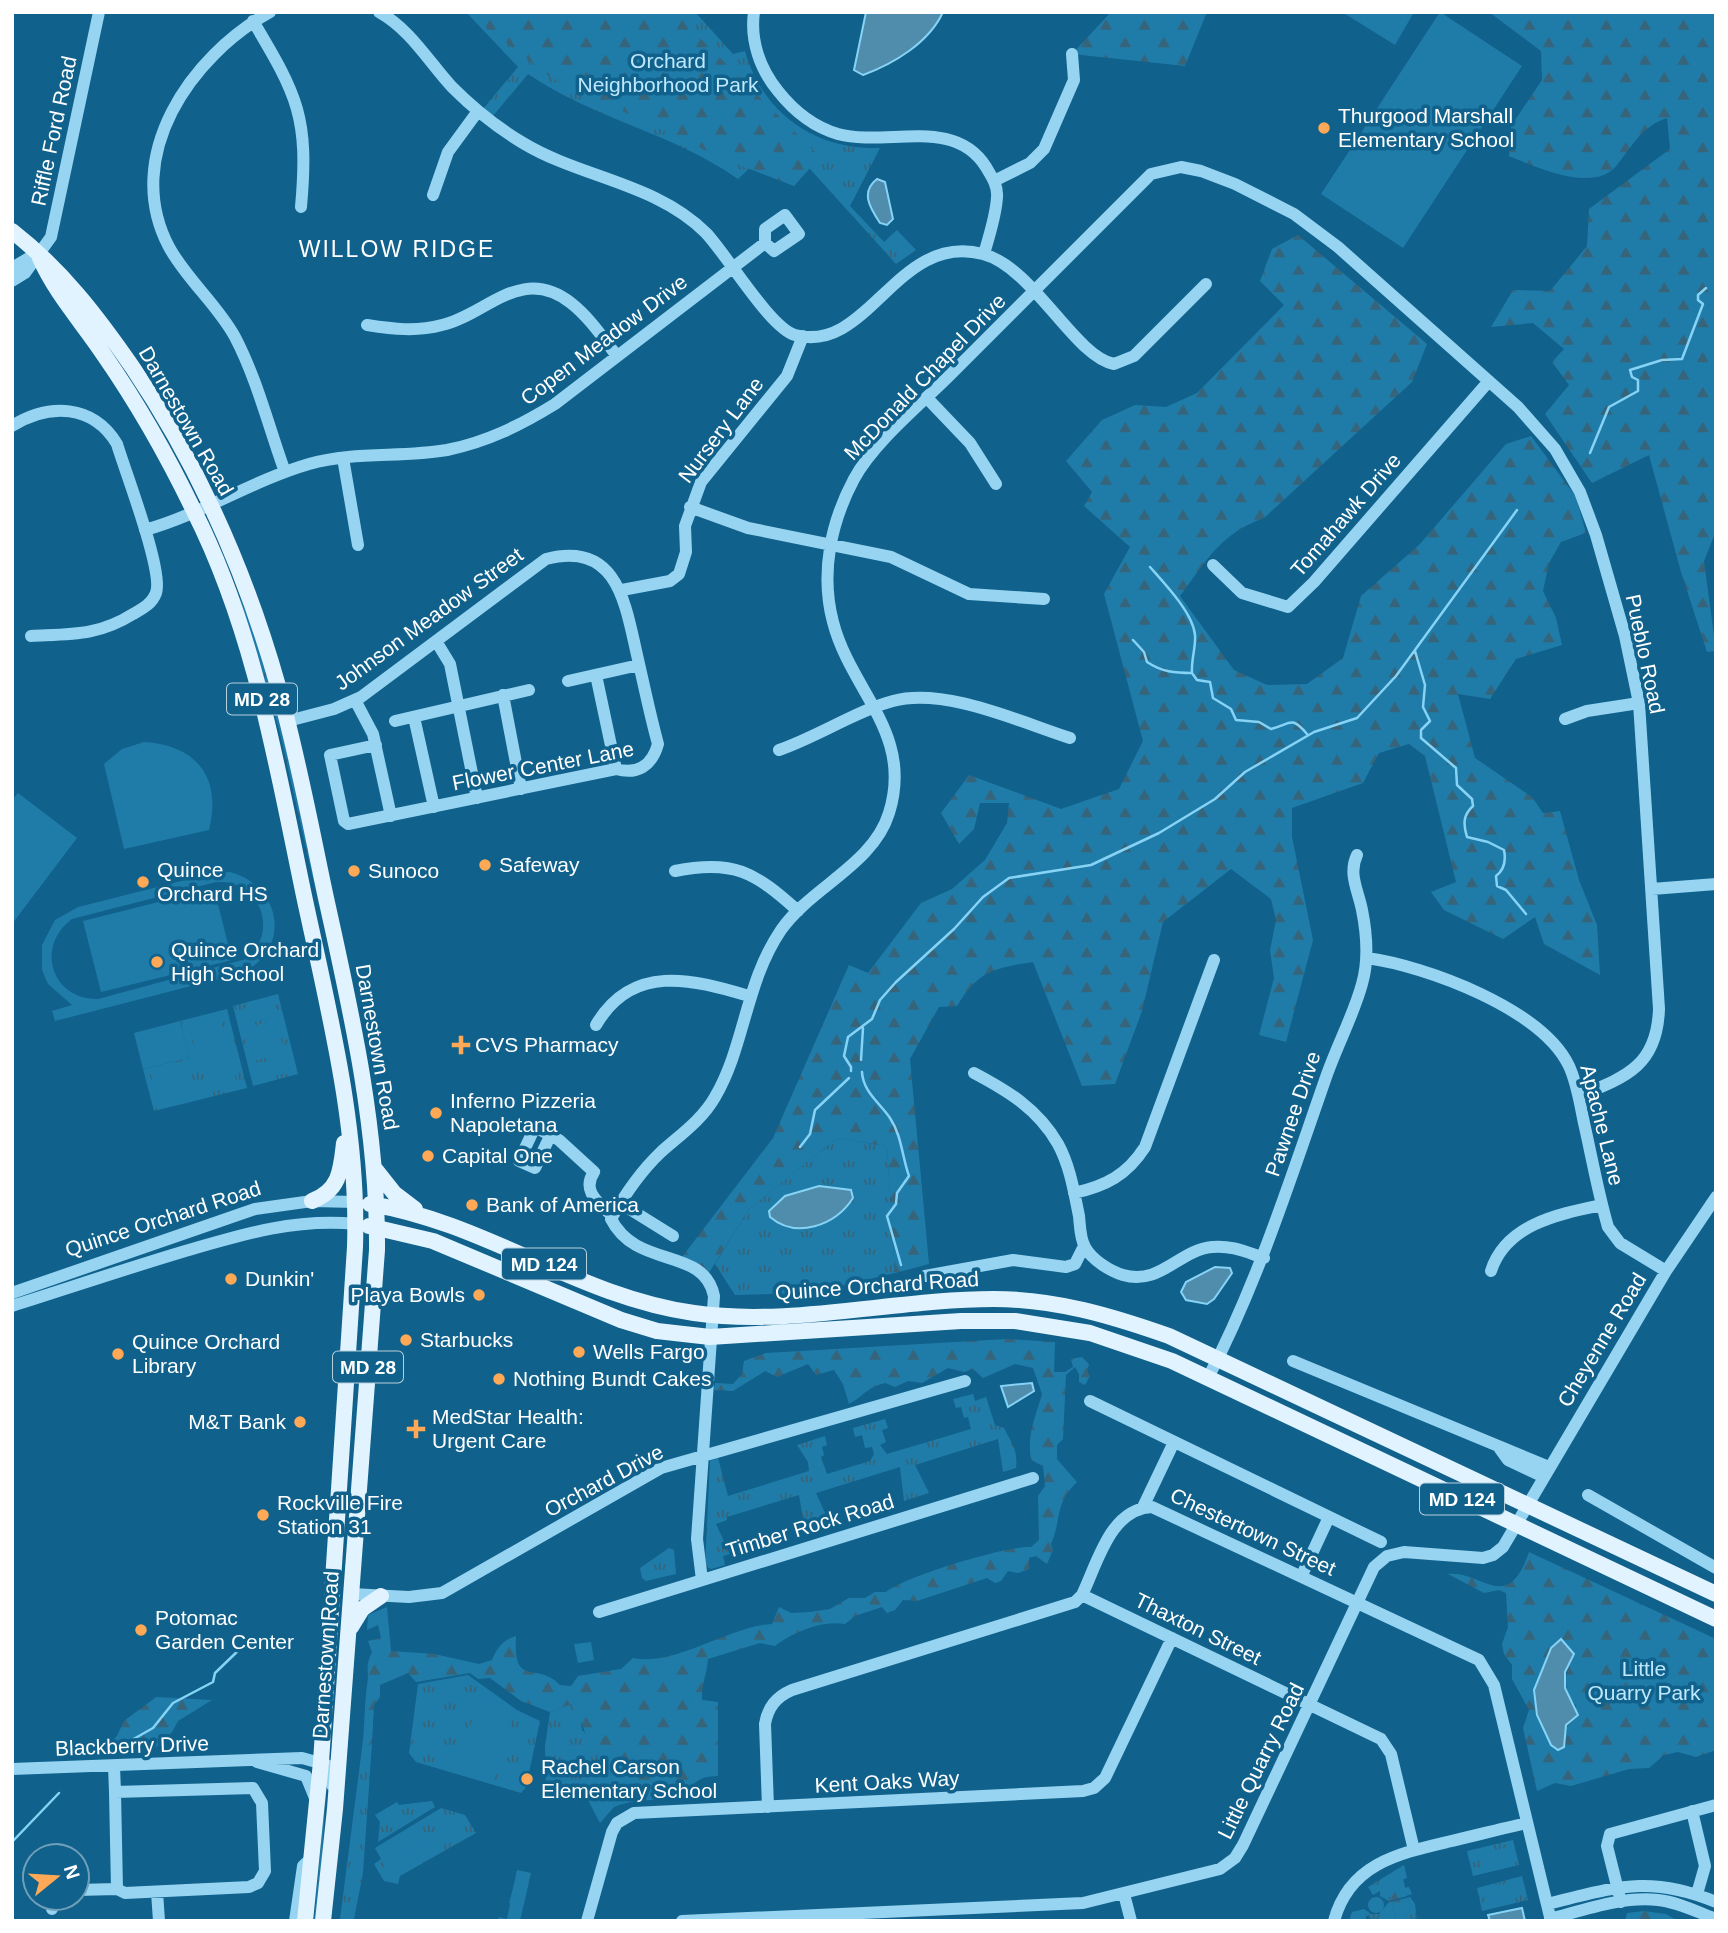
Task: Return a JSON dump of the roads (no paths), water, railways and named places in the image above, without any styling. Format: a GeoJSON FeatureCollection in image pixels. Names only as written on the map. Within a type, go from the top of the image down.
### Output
{"type":"FeatureCollection","features":[{"type":"Feature","properties":{"kind":"main road","name":"Darnestown Road"},"geometry":{"type":"LineString","coordinates":[[12,231],[62,273],[109,334],[175,435],[211,504],[258,622],[288,721],[360,1055],[375,1169],[377,1227],[335,1810],[323,1921]]}},
{"type":"Feature","properties":{"kind":"main road","name":"Darnestown Road"},"geometry":{"type":"LineString","coordinates":[[37,253],[51,283],[88,330],[132,400],[195,512],[238,620],[258,686],[331,1020],[349,1124],[356,1224],[321,1762],[304,1921]]}},
{"type":"Feature","properties":{"kind":"main road"},"geometry":{"type":"LineString","coordinates":[[312,1201],[322,1197],[340,1177],[343,1144],[349,1124]]}},
{"type":"Feature","properties":{"kind":"main road"},"geometry":{"type":"LineString","coordinates":[[375,1169],[394,1193],[413,1205],[419,1213]]}},
{"type":"Feature","properties":{"kind":"main road","name":"Quince Orchard Road"},"geometry":{"type":"LineString","coordinates":[[356,1202],[419,1213],[628,1299],[712,1315],[753,1317],[980,1299],[1045,1303],[1118,1318],[1169,1336],[1527,1508],[1716,1594]]}},
{"type":"Feature","properties":{"kind":"main road","name":"Quince Orchard Road"},"geometry":{"type":"LineString","coordinates":[[356,1224],[433,1241],[526,1281],[651,1329],[710,1337],[961,1321],[1015,1321],[1090,1333],[1138,1348],[1208,1378],[1427,1485],[1518,1524],[1716,1619]]}},
{"type":"Feature","properties":{"kind":"main road"},"geometry":{"type":"LineString","coordinates":[[526,1281],[535,1276],[560,1272]]}},
{"type":"Feature","properties":{"kind":"main road"},"geometry":{"type":"LineString","coordinates":[[325,1703],[334,1683],[341,1614],[351,1594],[344,1572],[345,1509],[340,1483]]}},
{"type":"Feature","properties":{"kind":"main road"},"geometry":{"type":"LineString","coordinates":[[348,1633],[362,1609],[381,1596]]}},
{"type":"Feature","properties":{"kind":"street","name":"Riffle Ford Road"},"geometry":{"type":"LineString","coordinates":[[12,281],[25,273],[51,237],[99,12]]}},
{"type":"Feature","properties":{"kind":"street"},"geometry":{"type":"LineString","coordinates":[[270,12],[253,21],[212,53],[180,95],[159,146],[153,184],[159,221],[169,247],[215,305],[235,338],[285,472]]}},
{"type":"Feature","properties":{"kind":"street"},"geometry":{"type":"LineString","coordinates":[[379,12],[403,29],[452,87],[478,111],[522,142],[553,159],[651,195],[671,205],[699,227],[786,332],[821,337],[835,333],[855,319],[909,269],[939,254],[957,251],[984,254],[1001,262],[1035,290],[1096,357],[1114,364],[1134,356],[1206,284]]}},
{"type":"Feature","properties":{"kind":"street"},"geometry":{"type":"LineString","coordinates":[[754,12],[754,34],[762,69],[791,107],[806,118],[839,134],[947,137],[965,145],[981,159],[994,181],[997,195],[984,254]]}},
{"type":"Feature","properties":{"kind":"street"},"geometry":{"type":"LineString","coordinates":[[253,21],[285,75],[300,114],[305,156],[301,207]]}},
{"type":"Feature","properties":{"kind":"street"},"geometry":{"type":"LineString","coordinates":[[994,181],[1030,163],[1044,149],[1074,80],[1072,54]]}},
{"type":"Feature","properties":{"kind":"street"},"geometry":{"type":"LineString","coordinates":[[433,195],[448,152],[478,111]]}},
{"type":"Feature","properties":{"kind":"street","name":"McDonald Chapel Drive"},"geometry":{"type":"LineString","coordinates":[[612,1216],[641,1172],[685,1132],[713,1100],[727,1069],[749,996],[767,951],[798,911],[870,848],[888,816],[895,788],[895,761],[875,708],[833,622],[827,584],[830,545],[837,515],[856,476],[927,398],[1151,174],[1181,167],[1236,184],[1294,214],[1338,247],[1427,328]]}},
{"type":"Feature","properties":{"kind":"street","name":"Copen Meadow Drive"},"geometry":{"type":"LineString","coordinates":[[145,530],[195,512],[285,472],[343,458],[446,450],[479,442],[519,426],[555,404],[765,243]]}},
{"type":"Feature","properties":{"kind":"street"},"geometry":{"type":"LineString","coordinates":[[12,268],[37,253]]}},
{"type":"Feature","properties":{"kind":"street"},"geometry":{"type":"LineString","coordinates":[[367,324],[402,331],[441,326],[460,319],[506,293],[526,289],[551,293],[569,302],[584,315],[617,356]]}},
{"type":"Feature","properties":{"kind":"street","name":"Pueblo Road"},"geometry":{"type":"LineString","coordinates":[[1427,328],[1518,407],[1555,449],[1580,492],[1625,636],[1639,704],[1659,1009],[1654,1043],[1644,1060],[1624,1078],[1578,1096]]}},
{"type":"Feature","properties":{"kind":"street","name":"Nursery Lane"},"geometry":{"type":"LineString","coordinates":[[622,590],[670,581],[679,574],[686,552],[685,526],[701,482],[787,376],[803,336]]}},
{"type":"Feature","properties":{"kind":"street","name":"Tomahawk Drive"},"geometry":{"type":"LineString","coordinates":[[1213,565],[1242,593],[1288,607],[1314,582],[1489,381]]}},
{"type":"Feature","properties":{"kind":"street"},"geometry":{"type":"LineString","coordinates":[[927,398],[970,443],[996,484]]}},
{"type":"Feature","properties":{"kind":"street"},"geometry":{"type":"LineString","coordinates":[[12,426],[47,410],[61,408],[110,433],[117,444],[145,530],[158,585],[149,605],[111,628],[92,634],[31,636]]}},
{"type":"Feature","properties":{"kind":"street"},"geometry":{"type":"LineString","coordinates":[[343,458],[358,545]]}},
{"type":"Feature","properties":{"kind":"street"},"geometry":{"type":"LineString","coordinates":[[690,507],[748,528],[891,557],[969,594],[1044,600]]}},
{"type":"Feature","properties":{"kind":"street","name":"Johnson Meadow Street"},"geometry":{"type":"LineString","coordinates":[[288,721],[355,700],[546,559],[570,556],[596,562],[622,590]]}},
{"type":"Feature","properties":{"kind":"street","name":"Flower Center Lane"},"geometry":{"type":"LineString","coordinates":[[391,817],[616,769],[627,772],[644,767],[651,761],[658,744],[622,590]]}},
{"type":"Feature","properties":{"kind":"street"},"geometry":{"type":"LineString","coordinates":[[436,641],[450,664],[477,798]]}},
{"type":"Feature","properties":{"kind":"street"},"geometry":{"type":"LineString","coordinates":[[568,681],[639,665]]}},
{"type":"Feature","properties":{"kind":"street"},"geometry":{"type":"LineString","coordinates":[[596,675],[616,769]]}},
{"type":"Feature","properties":{"kind":"street"},"geometry":{"type":"LineString","coordinates":[[395,721],[529,690]]}},
{"type":"Feature","properties":{"kind":"street"},"geometry":{"type":"LineString","coordinates":[[503,695],[521,789]]}},
{"type":"Feature","properties":{"kind":"street"},"geometry":{"type":"LineString","coordinates":[[779,750],[813,739],[875,708],[901,699],[934,698],[1070,738]]}},
{"type":"Feature","properties":{"kind":"street"},"geometry":{"type":"LineString","coordinates":[[355,700],[371,725],[376,745],[391,817],[353,825],[344,821],[330,755],[376,745]]}},
{"type":"Feature","properties":{"kind":"street"},"geometry":{"type":"LineString","coordinates":[[1565,719],[1587,711],[1639,704]]}},
{"type":"Feature","properties":{"kind":"street"},"geometry":{"type":"LineString","coordinates":[[414,716],[434,807]]}},
{"type":"Feature","properties":{"kind":"street","name":"Pawnee Drive"},"geometry":{"type":"LineString","coordinates":[[1208,1378],[1264,1258],[1337,1044],[1362,984],[1367,958],[1366,933],[1353,878],[1352,866],[1357,855]]}},
{"type":"Feature","properties":{"kind":"street"},"geometry":{"type":"LineString","coordinates":[[675,871],[716,865],[736,868],[769,884],[798,911]]}},
{"type":"Feature","properties":{"kind":"street"},"geometry":{"type":"LineString","coordinates":[[1651,889],[1716,884]]}},
{"type":"Feature","properties":{"kind":"street","name":"Apache Lane"},"geometry":{"type":"LineString","coordinates":[[1367,958],[1412,968],[1486,998],[1518,1014],[1555,1046],[1569,1065],[1608,1227],[1620,1243],[1666,1270]]}},
{"type":"Feature","properties":{"kind":"street"},"geometry":{"type":"LineString","coordinates":[[1074,1193],[1112,1182],[1127,1171],[1145,1147],[1214,960]]}},
{"type":"Feature","properties":{"kind":"street"},"geometry":{"type":"LineString","coordinates":[[596,1025],[606,1008],[620,997],[663,981],[703,982],[749,996]]}},
{"type":"Feature","properties":{"kind":"street"},"geometry":{"type":"LineString","coordinates":[[925,1276],[1013,1260],[1066,1267],[1075,1264],[1084,1246],[1074,1193],[1059,1146],[1035,1112],[1005,1089],[974,1073]]}},
{"type":"Feature","properties":{"kind":"street"},"geometry":{"type":"LineString","coordinates":[[551,1134],[594,1172],[588,1181],[588,1189],[612,1216],[617,1230],[644,1252],[697,1268],[707,1276],[714,1296],[701,1455],[697,1549],[702,1580]]}},
{"type":"Feature","properties":{"kind":"street","name":"Cheyenne Road"},"geometry":{"type":"LineString","coordinates":[[1527,1508],[1666,1270],[1716,1197]]}},
{"type":"Feature","properties":{"kind":"street","name":"Quince Orchard Road"},"geometry":{"type":"LineString","coordinates":[[12,1293],[255,1209],[312,1201],[356,1202]]}},
{"type":"Feature","properties":{"kind":"street"},"geometry":{"type":"LineString","coordinates":[[620,1203],[673,1236]]}},
{"type":"Feature","properties":{"kind":"street"},"geometry":{"type":"LineString","coordinates":[[1491,1271],[1496,1256],[1509,1240],[1530,1226],[1567,1213],[1602,1205]]}},
{"type":"Feature","properties":{"kind":"street","name":"Quince Orchard Road"},"geometry":{"type":"LineString","coordinates":[[12,1306],[165,1255],[251,1231],[306,1223],[356,1224]]}},
{"type":"Feature","properties":{"kind":"street"},"geometry":{"type":"LineString","coordinates":[[1084,1246],[1110,1269],[1124,1276],[1143,1277],[1162,1273],[1190,1254],[1211,1247],[1232,1246],[1264,1258]]}},
{"type":"Feature","properties":{"kind":"street"},"geometry":{"type":"LineString","coordinates":[[1293,1361],[1500,1449],[1508,1460],[1546,1472]]}},
{"type":"Feature","properties":{"kind":"street","name":"Orchard Drive"},"geometry":{"type":"LineString","coordinates":[[351,1594],[431,1596],[454,1588],[650,1473],[701,1455],[965,1381]]}},
{"type":"Feature","properties":{"kind":"street"},"geometry":{"type":"LineString","coordinates":[[1090,1401],[1381,1542]]}},
{"type":"Feature","properties":{"kind":"street"},"geometry":{"type":"LineString","coordinates":[[1143,1507],[1174,1442]]}},
{"type":"Feature","properties":{"kind":"street","name":"Timber Rock Road"},"geometry":{"type":"LineString","coordinates":[[599,1612],[1033,1478]]}},
{"type":"Feature","properties":{"kind":"street"},"geometry":{"type":"LineString","coordinates":[[1588,1495],[1716,1568]]}},
{"type":"Feature","properties":{"kind":"street","name":"Chestertown Street"},"geometry":{"type":"LineString","coordinates":[[1082,1595],[1115,1527],[1128,1513],[1143,1507],[1162,1509],[1471,1655],[1485,1667],[1494,1685],[1550,1920]]}},
{"type":"Feature","properties":{"kind":"street","name":"Little Quarry Road"},"geometry":{"type":"LineString","coordinates":[[682,1921],[1070,1904],[1209,1873],[1230,1863],[1243,1845],[1374,1567],[1392,1554],[1410,1552],[1488,1557],[1503,1547],[1527,1508]]}},
{"type":"Feature","properties":{"kind":"street"},"geometry":{"type":"LineString","coordinates":[[1302,1575],[1329,1517]]}},
{"type":"Feature","properties":{"kind":"street"},"geometry":{"type":"LineString","coordinates":[[768,1807],[765,1724],[772,1705],[784,1693],[1061,1607],[1082,1595]]}},
{"type":"Feature","properties":{"kind":"street","name":"Thaxton Street"},"geometry":{"type":"LineString","coordinates":[[1082,1595],[1375,1735],[1387,1746],[1414,1850]]}},
{"type":"Feature","properties":{"kind":"street","name":"Kent Oaks Way"},"geometry":{"type":"LineString","coordinates":[[587,1921],[608,1841],[617,1823],[643,1811],[1071,1792],[1094,1788],[1105,1778],[1172,1638]]}},
{"type":"Feature","properties":{"kind":"street","name":"Blackberry Drive"},"geometry":{"type":"LineString","coordinates":[[12,1769],[302,1758],[321,1762]]}},
{"type":"Feature","properties":{"kind":"street","name":"Blackberry Drive"},"geometry":{"type":"LineString","coordinates":[[253,1760],[272,1769],[306,1776],[313,1787],[317,1810]]}},
{"type":"Feature","properties":{"kind":"street"},"geometry":{"type":"LineString","coordinates":[[321,1762],[327,1765],[331,1772],[335,1810]]}},
{"type":"Feature","properties":{"kind":"street"},"geometry":{"type":"LineString","coordinates":[[114,1766],[117,1889]]}},
{"type":"Feature","properties":{"kind":"street"},"geometry":{"type":"LineString","coordinates":[[91,1890],[117,1889],[125,1893],[249,1887],[258,1883],[265,1871],[262,1803],[259,1794],[243,1786],[115,1792]]}},
{"type":"Feature","properties":{"kind":"street"},"geometry":{"type":"LineString","coordinates":[[1621,1902],[1607,1846],[1610,1834],[1716,1805]]}},
{"type":"Feature","properties":{"kind":"street"},"geometry":{"type":"LineString","coordinates":[[1692,1811],[1705,1866],[1697,1894]]}},
{"type":"Feature","properties":{"kind":"street"},"geometry":{"type":"LineString","coordinates":[[1334,1921],[1340,1901],[1356,1878],[1384,1859],[1527,1823]]}},
{"type":"Feature","properties":{"kind":"street"},"geometry":{"type":"LineString","coordinates":[[295,1921],[303,1866],[312,1859]]}},
{"type":"Feature","properties":{"kind":"street"},"geometry":{"type":"LineString","coordinates":[[1547,1904],[1618,1887],[1650,1884],[1697,1894],[1716,1902]]}},
{"type":"Feature","properties":{"kind":"street"},"geometry":{"type":"LineString","coordinates":[[158,1892],[159,1921]]}},
{"type":"Feature","properties":{"kind":"street"},"geometry":{"type":"LineString","coordinates":[[1124,1894],[1131,1921]]}},
{"type":"Feature","properties":{"kind":"street"},"geometry":{"type":"LineString","coordinates":[[1550,1920],[1621,1902],[1668,1902],[1716,1919]]}},
{"type":"Feature","properties":{"kind":"waterway"},"geometry":{"type":"LineString","coordinates":[[1590,453],[1609,407],[1638,391],[1638,380],[1632,377],[1630,370],[1662,360],[1682,359],[1703,304],[1698,300],[1698,295],[1706,288]]}},
{"type":"Feature","properties":{"kind":"waterway"},"geometry":{"type":"LineString","coordinates":[[851,1071],[844,1056],[848,1037],[872,1019],[880,1000],[896,982],[954,929],[983,897],[1009,878],[1091,865],[1159,833],[1215,799],[1245,772],[1314,732],[1357,718],[1396,676],[1517,510]]}},
{"type":"Feature","properties":{"kind":"waterway"},"geometry":{"type":"LineString","coordinates":[[1150,567],[1177,599],[1193,626],[1195,640],[1192,673]]}},
{"type":"Feature","properties":{"kind":"waterway"},"geometry":{"type":"LineString","coordinates":[[1133,640],[1144,652],[1147,662],[1169,671],[1192,673],[1197,680],[1210,682],[1213,698],[1231,709],[1236,720],[1259,722],[1271,729],[1290,722],[1297,724],[1307,734]]}},
{"type":"Feature","properties":{"kind":"waterway"},"geometry":{"type":"LineString","coordinates":[[1415,651],[1425,685],[1423,707],[1430,721],[1421,730],[1421,738],[1456,768],[1457,785],[1472,799],[1473,806],[1465,820],[1467,837],[1488,842],[1504,850],[1504,864],[1496,876],[1497,886],[1506,890],[1526,914]]}},
{"type":"Feature","properties":{"kind":"waterway"},"geometry":{"type":"LineString","coordinates":[[861,1060],[863,1028]]}},
{"type":"Feature","properties":{"kind":"waterway"},"geometry":{"type":"LineString","coordinates":[[862,1072],[865,1086],[894,1125],[909,1176],[897,1193],[896,1204],[887,1216],[901,1265]]}},
{"type":"Feature","properties":{"kind":"waterway"},"geometry":{"type":"LineString","coordinates":[[800,1147],[810,1134],[815,1110],[849,1078]]}},
{"type":"Feature","properties":{"kind":"waterway"},"geometry":{"type":"LineString","coordinates":[[116,1749],[153,1728],[173,1703],[213,1682],[215,1673],[242,1647]]}},
{"type":"Feature","properties":{"kind":"waterway"},"geometry":{"type":"LineString","coordinates":[[12,1842],[59,1793]]}},
{"type":"Feature","properties":{"kind":"place","name":"Thurgood Marshall Elementary School"},"geometry":{"type":"Point","coordinates":[1324,128]}},
{"type":"Feature","properties":{"kind":"place","name":"Safeway"},"geometry":{"type":"Point","coordinates":[485,865]}},
{"type":"Feature","properties":{"kind":"place","name":"Sunoco"},"geometry":{"type":"Point","coordinates":[354,871]}},
{"type":"Feature","properties":{"kind":"place","name":"Quince Orchard HS"},"geometry":{"type":"Point","coordinates":[143,882]}},
{"type":"Feature","properties":{"kind":"place","name":"Quince Orchard High School"},"geometry":{"type":"Point","coordinates":[157,962]}},
{"type":"Feature","properties":{"kind":"place","name":"CVS Pharmacy"},"geometry":{"type":"Point","coordinates":[461,1045]}},
{"type":"Feature","properties":{"kind":"place","name":"Inferno Pizzeria Napoletana"},"geometry":{"type":"Point","coordinates":[436,1113]}},
{"type":"Feature","properties":{"kind":"place","name":"Capital One"},"geometry":{"type":"Point","coordinates":[428,1156]}},
{"type":"Feature","properties":{"kind":"place","name":"Bank of America"},"geometry":{"type":"Point","coordinates":[472,1205]}},
{"type":"Feature","properties":{"kind":"place","name":"Dunkin'"},"geometry":{"type":"Point","coordinates":[231,1279]}},
{"type":"Feature","properties":{"kind":"place","name":"Playa Bowls"},"geometry":{"type":"Point","coordinates":[479,1295]}},
{"type":"Feature","properties":{"kind":"place","name":"Starbucks"},"geometry":{"type":"Point","coordinates":[406,1340]}},
{"type":"Feature","properties":{"kind":"place","name":"Wells Fargo"},"geometry":{"type":"Point","coordinates":[579,1352]}},
{"type":"Feature","properties":{"kind":"place","name":"Quince Orchard Library"},"geometry":{"type":"Point","coordinates":[118,1354]}},
{"type":"Feature","properties":{"kind":"place","name":"Nothing Bundt Cakes"},"geometry":{"type":"Point","coordinates":[499,1379]}},
{"type":"Feature","properties":{"kind":"place","name":"M&T Bank"},"geometry":{"type":"Point","coordinates":[300,1422]}},
{"type":"Feature","properties":{"kind":"place","name":"MedStar Health: Urgent Care"},"geometry":{"type":"Point","coordinates":[416,1429]}},
{"type":"Feature","properties":{"kind":"place","name":"Rockville Fire Station 31"},"geometry":{"type":"Point","coordinates":[263,1515]}},
{"type":"Feature","properties":{"kind":"place","name":"Potomac Garden Center"},"geometry":{"type":"Point","coordinates":[141,1630]}},
{"type":"Feature","properties":{"kind":"place","name":"Rachel Carson Elementary School"},"geometry":{"type":"Point","coordinates":[527,1779]}},
{"type":"Feature","properties":{"kind":"district","name":"WILLOW RIDGE"},"geometry":{"type":"Point","coordinates":[397,249]}},
{"type":"Feature","properties":{"kind":"park label","name":"Orchard Neighborhood Park"},"geometry":{"type":"Point","coordinates":[668,73]}},
{"type":"Feature","properties":{"kind":"park label","name":"Little Quarry Park"},"geometry":{"type":"Point","coordinates":[1644,1681]}}]}
